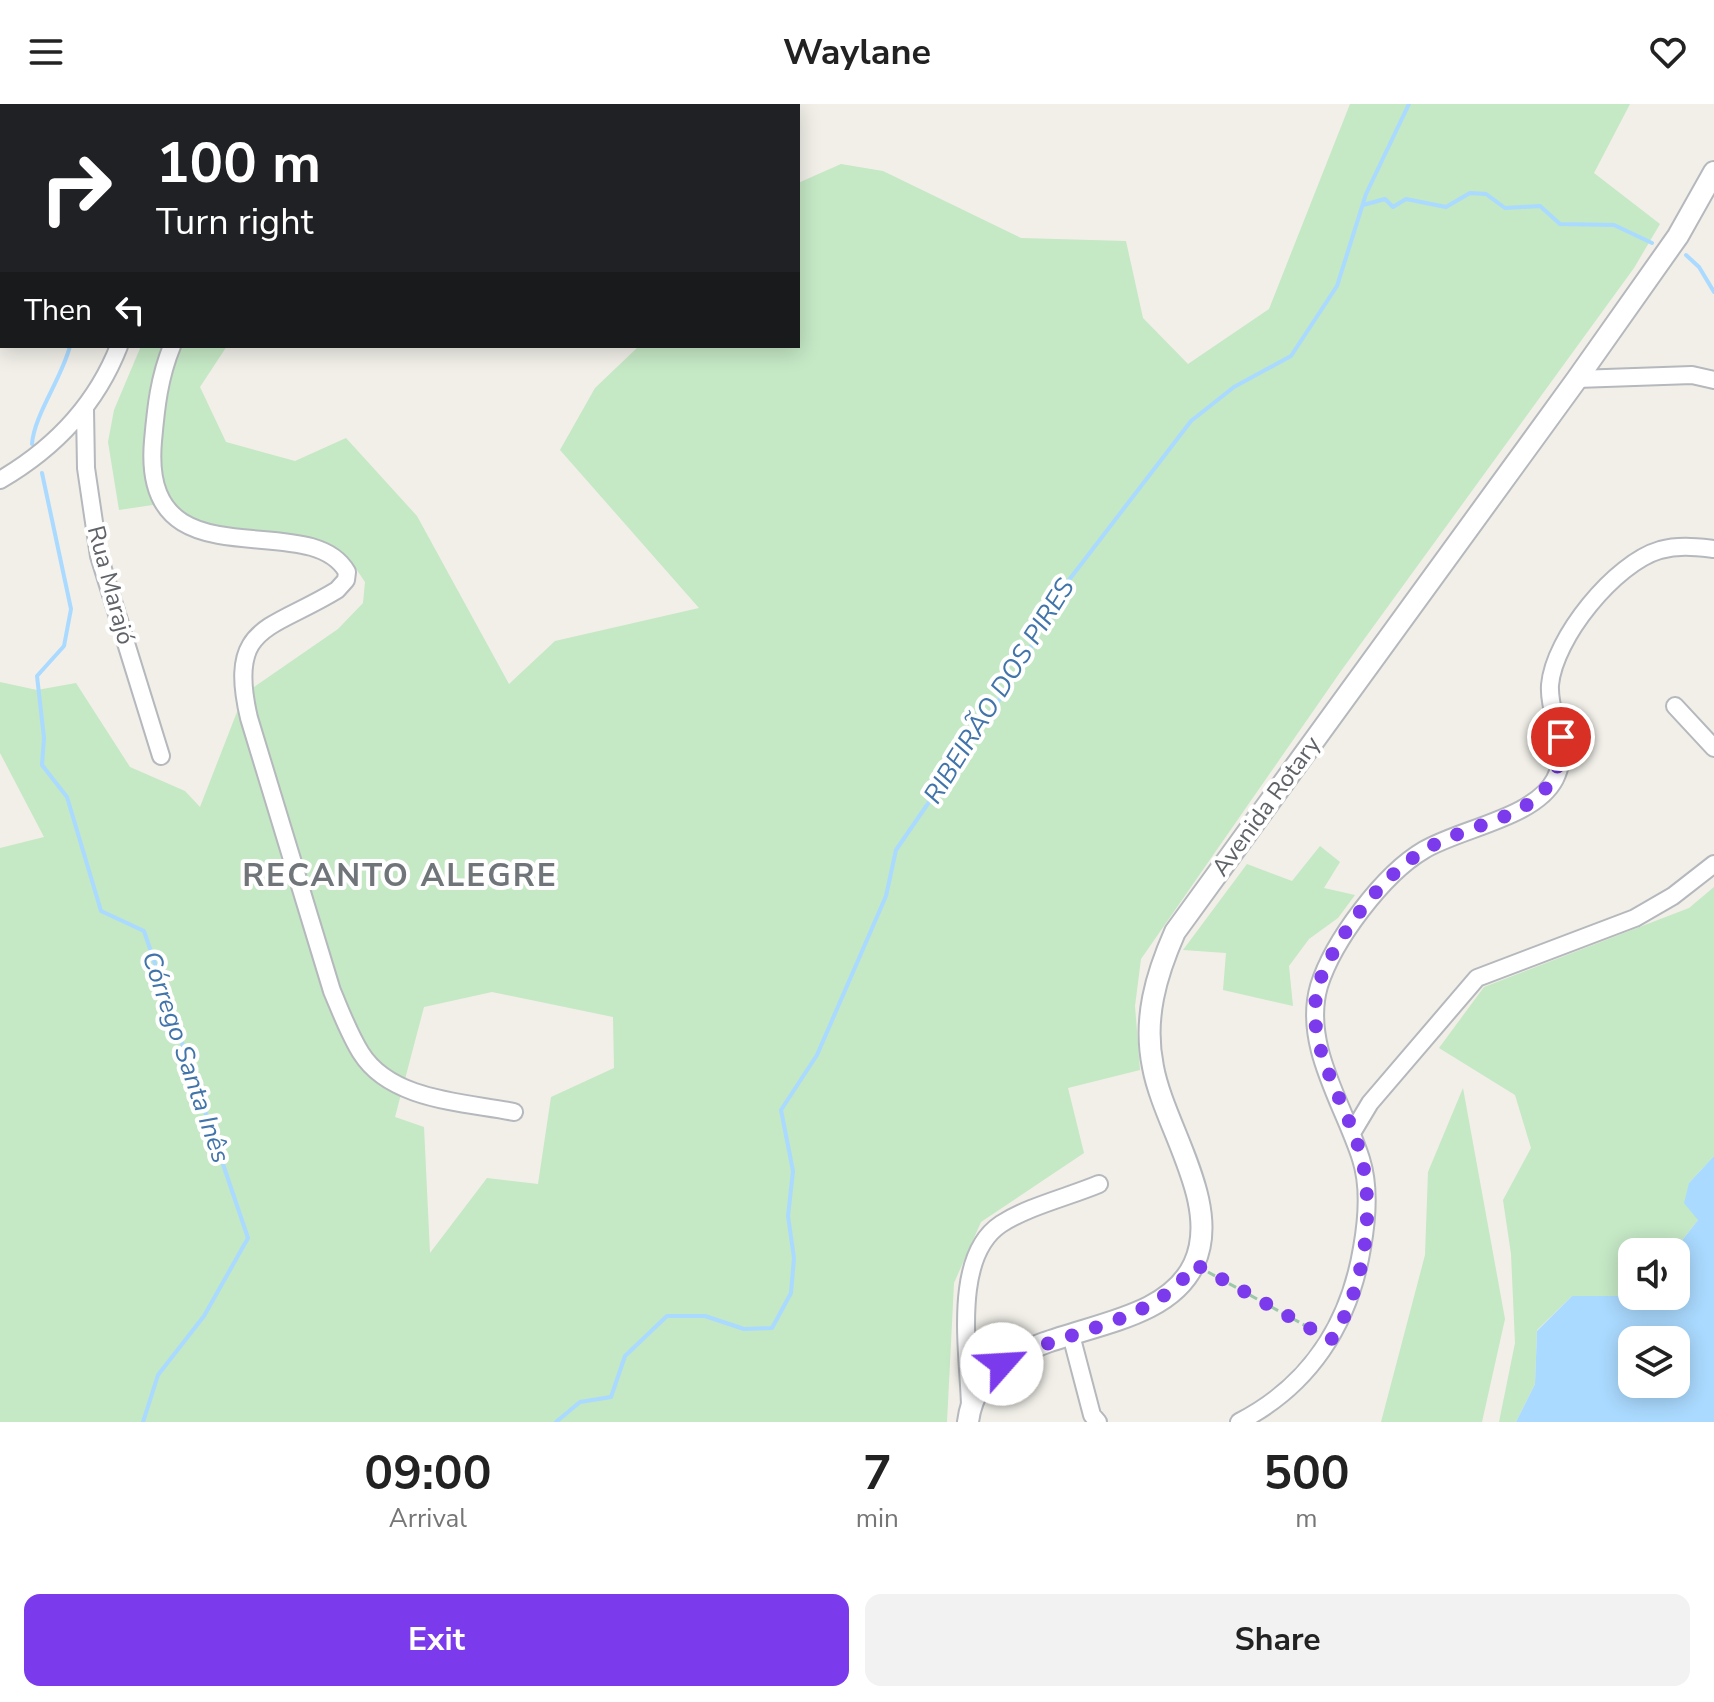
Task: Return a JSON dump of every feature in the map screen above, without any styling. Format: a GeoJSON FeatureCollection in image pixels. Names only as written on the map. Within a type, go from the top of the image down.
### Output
{"type":"FeatureCollection","features":[{"type":"Feature","properties":{"kind":"street","name":"Avenida Rotary"},"geometry":{"type":"LineString","coordinates":[[1195,1264],[1203,1235],[1199,1201],[1153,1068],[1149,1020],[1163,959],[1175,932],[1577,379],[1678,236],[1714,172]]}},
{"type":"Feature","properties":{"kind":"street"},"geometry":{"type":"LineString","coordinates":[[0,480],[44,450],[85,409],[102,384],[118,348]]}},
{"type":"Feature","properties":{"kind":"street"},"geometry":{"type":"LineString","coordinates":[[171,348],[158,382],[152,454],[154,480],[164,508],[175,517],[227,537],[298,546],[325,553],[347,572],[346,580],[337,590],[259,633],[246,651],[242,676],[249,718],[332,991],[348,1029],[363,1056],[394,1083],[413,1091],[514,1112]]}},
{"type":"Feature","properties":{"kind":"street"},"geometry":{"type":"LineString","coordinates":[[1577,379],[1692,375],[1714,380]]}},
{"type":"Feature","properties":{"kind":"street","name":"Rua Marajó"},"geometry":{"type":"LineString","coordinates":[[85,409],[86,468],[99,556],[161,756]]}},
{"type":"Feature","properties":{"kind":"street"},"geometry":{"type":"LineString","coordinates":[[1239,1422],[1269,1407],[1305,1375],[1331,1340],[1356,1285],[1368,1217],[1363,1163],[1320,1051],[1315,1022],[1318,991],[1325,967],[1367,904],[1397,871],[1425,850],[1522,808],[1543,795],[1555,779],[1562,757],[1561,737],[1550,690],[1552,672],[1573,628],[1609,584],[1632,563],[1658,550],[1684,545],[1714,549]]}},
{"type":"Feature","properties":{"kind":"street"},"geometry":{"type":"LineString","coordinates":[[1675,706],[1714,748]]}},
{"type":"Feature","properties":{"kind":"street"},"geometry":{"type":"LineString","coordinates":[[1352,1133],[1370,1103],[1477,978],[1635,918],[1673,896],[1714,864]]}},
{"type":"Feature","properties":{"kind":"street"},"geometry":{"type":"LineString","coordinates":[[969,1414],[969,1277],[986,1238],[1002,1224],[1099,1184]]}},
{"type":"Feature","properties":{"kind":"street"},"geometry":{"type":"LineString","coordinates":[[969,1414],[985,1380],[1002,1364],[1026,1350],[1156,1304],[1179,1287],[1195,1264]]}},
{"type":"Feature","properties":{"kind":"street"},"geometry":{"type":"LineString","coordinates":[[1071,1335],[1092,1415],[1098,1422]]}},
{"type":"Feature","properties":{"kind":"path"},"geometry":{"type":"LineString","coordinates":[[1195,1264],[1331,1340]]}},
{"type":"Feature","properties":{"kind":"green space"},"geometry":{"type":"Polygon","coordinates":[[[1350,104],[1630,104],[1594,173],[1660,224],[1634,268],[1341,671],[1141,959],[1135,1006],[1140,1070],[1068,1088],[1084,1153],[981,1222],[954,1283],[947,1422],[0,1422],[0,848],[44,837],[0,753],[0,682],[37,690],[76,683],[130,767],[185,791],[200,807],[244,694],[338,629],[363,603],[365,582],[348,557],[246,546],[166,503],[119,510],[108,442],[114,410],[140,348],[226,348],[200,387],[226,442],[295,461],[346,438],[417,516],[509,684],[555,641],[699,608],[560,450],[595,388],[637,348],[800,348],[800,182],[841,164],[883,171],[1021,238],[1126,241],[1143,318],[1188,364],[1269,309],[1350,104]],[[492,992],[424,1007],[395,1117],[424,1127],[430,1253],[487,1178],[538,1184],[551,1097],[614,1068],[613,1017],[492,992]]]}},
{"type":"Feature","properties":{"kind":"green space"},"geometry":{"type":"Polygon","coordinates":[[[1320,846],[1340,862],[1324,888],[1355,895],[1338,918],[1309,939],[1289,966],[1293,1006],[1223,990],[1226,953],[1183,950],[1247,864],[1292,881],[1320,846]]]}},
{"type":"Feature","properties":{"kind":"green space"},"geometry":{"type":"Polygon","coordinates":[[[1714,887],[1714,1156],[1689,1183],[1698,1220],[1684,1238],[1618,1238],[1618,1297],[1572,1296],[1537,1330],[1535,1384],[1516,1422],[1499,1422],[1515,1343],[1511,1254],[1503,1200],[1531,1148],[1515,1095],[1439,1048],[1484,987],[1689,908],[1714,887]]]}},
{"type":"Feature","properties":{"kind":"green space"},"geometry":{"type":"Polygon","coordinates":[[[1463,1088],[1505,1319],[1482,1422],[1381,1422],[1425,1255],[1428,1172],[1463,1088]]]}},
{"type":"Feature","properties":{"kind":"water"},"geometry":{"type":"Polygon","coordinates":[[[1714,1156],[1714,1422],[1516,1422],[1535,1384],[1537,1331],[1572,1296],[1618,1296],[1618,1310],[1690,1310],[1690,1238],[1684,1238],[1698,1220],[1684,1203],[1689,1183],[1714,1156]]]}},
{"type":"Feature","properties":{"kind":"waterway","name":"RIBEIRÃO DOS PIRES"},"geometry":{"type":"LineString","coordinates":[[556,1422],[580,1402],[611,1397],[625,1356],[667,1316],[705,1316],[744,1329],[772,1328],[791,1293],[794,1258],[788,1216],[793,1171],[781,1110],[817,1055],[886,896],[896,850],[1017,674],[1059,593],[1191,421],[1234,387],[1291,356],[1337,286],[1366,194],[1409,104]]}},
{"type":"Feature","properties":{"kind":"waterway"},"geometry":{"type":"LineString","coordinates":[[1363,205],[1385,199],[1393,207],[1406,199],[1446,207],[1470,193],[1486,194],[1505,208],[1540,206],[1560,224],[1614,225],[1652,243]]}},
{"type":"Feature","properties":{"kind":"waterway"},"geometry":{"type":"LineString","coordinates":[[1686,255],[1699,267],[1714,292]]}},
{"type":"Feature","properties":{"kind":"waterway","name":"Córrego Santa Inês"},"geometry":{"type":"LineString","coordinates":[[32,444],[38,421],[69,348]]}},
{"type":"Feature","properties":{"kind":"waterway","name":"Córrego Santa Inês"},"geometry":{"type":"LineString","coordinates":[[42,473],[71,609],[64,646],[37,676],[44,738],[42,765],[67,797],[101,911],[144,931],[248,1238],[204,1316],[158,1375],[143,1422]]}},
{"type":"Feature","properties":{"kind":"district","name":"RECANTO ALEGRE"},"geometry":{"type":"Point","coordinates":[400,875]}},
{"type":"Feature","properties":{"kind":"route"},"geometry":{"type":"LineString","coordinates":[[1002,1364],[1026,1350],[1156,1304],[1179,1287],[1195,1264],[1331,1340],[1356,1285],[1368,1217],[1363,1163],[1320,1051],[1315,1022],[1318,991],[1325,967],[1367,904],[1397,871],[1425,850],[1522,808],[1543,795],[1555,779],[1562,757],[1561,737]]}}]}
